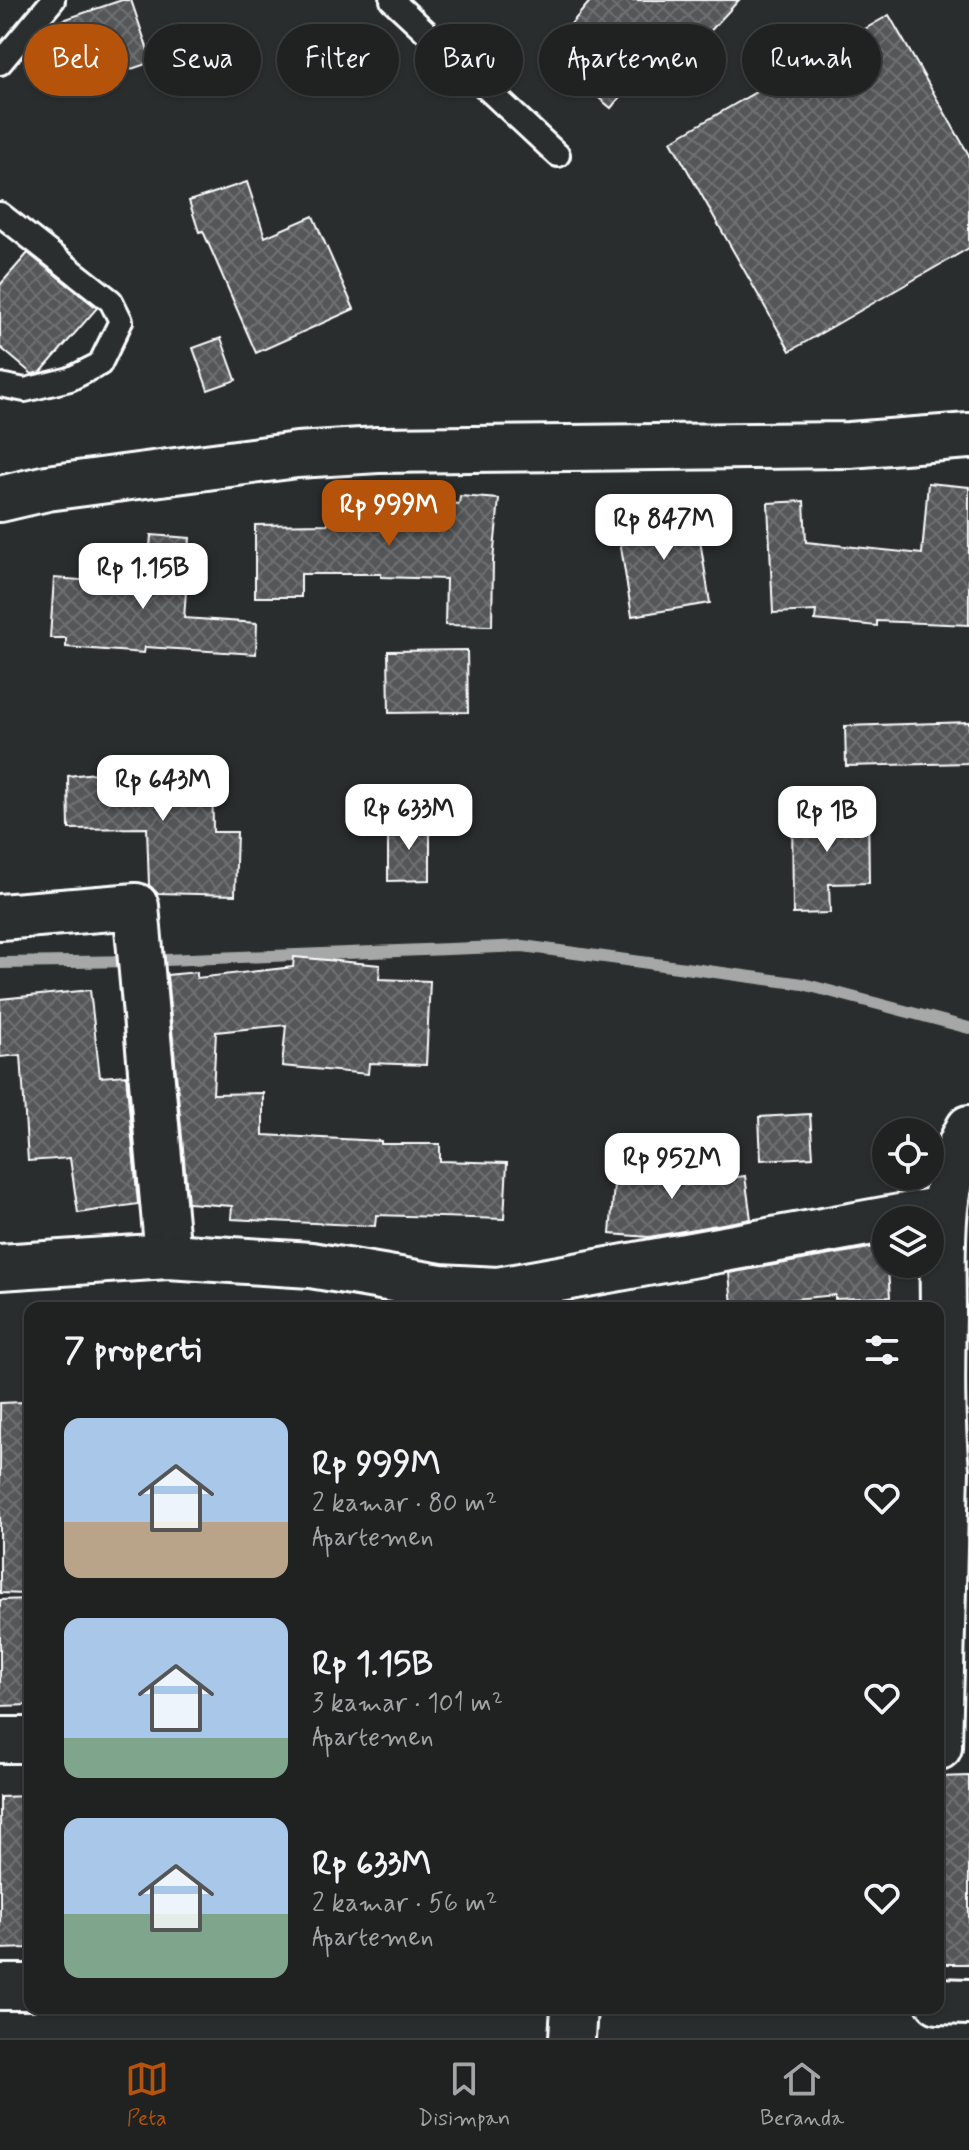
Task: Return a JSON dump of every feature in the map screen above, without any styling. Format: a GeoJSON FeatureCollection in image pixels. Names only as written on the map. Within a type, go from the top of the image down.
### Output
{"type":"FeatureCollection","features":[{"type":"Feature","properties":{"kind":"street"},"geometry":{"type":"LineString","coordinates":[[0,499],[47,488],[297,455],[378,450],[849,445],[969,436]]}},
{"type":"Feature","properties":{"kind":"street"},"geometry":{"type":"LineString","coordinates":[[0,917],[136,906],[168,1256]]}},
{"type":"Feature","properties":{"kind":"street"},"geometry":{"type":"LineString","coordinates":[[944,1589],[949,1458],[944,1209],[958,1148],[969,1128]]}},
{"type":"Feature","properties":{"kind":"street"},"geometry":{"type":"LineString","coordinates":[[0,1267],[168,1256],[311,1265],[427,1286],[498,1290],[593,1289],[872,1225]]}},
{"type":"Feature","properties":{"kind":"street"},"geometry":{"type":"LineString","coordinates":[[0,1740],[24,1740]]}},
{"type":"Feature","properties":{"kind":"street"},"geometry":{"type":"LineString","coordinates":[[944,1747],[969,1746]]}},
{"type":"Feature","properties":{"kind":"street"},"geometry":{"type":"LineString","coordinates":[[0,1987],[24,1987]]}},
{"type":"Feature","properties":{"kind":"street"},"geometry":{"type":"LineString","coordinates":[[944,2001],[969,2002]]}},
{"type":"Feature","properties":{"kind":"street"},"geometry":{"type":"LineString","coordinates":[[572,2038],[574,2014]]}},
{"type":"Feature","properties":{"kind":"lane"},"geometry":{"type":"LineString","coordinates":[[0,63],[53,0]]}},
{"type":"Feature","properties":{"kind":"lane"},"geometry":{"type":"LineString","coordinates":[[392,0],[558,155]]}},
{"type":"Feature","properties":{"kind":"lane"},"geometry":{"type":"LineString","coordinates":[[0,214],[111,301],[121,321],[100,364],[70,379],[25,390],[0,385]]}},
{"type":"Feature","properties":{"kind":"building"},"geometry":{"type":"Polygon","coordinates":[[[122,0],[131,0],[144,38],[144,65],[128,70],[128,24],[51,24],[122,0]]]}},
{"type":"Feature","properties":{"kind":"building"},"geometry":{"type":"Polygon","coordinates":[[[591,0],[739,0],[717,24],[571,24],[591,0]]]}},
{"type":"Feature","properties":{"kind":"building"},"geometry":{"type":"Polygon","coordinates":[[[889,15],[969,155],[969,248],[790,351],[671,141],[749,96],[881,96],[881,24],[873,24],[889,15]]]}},
{"type":"Feature","properties":{"kind":"building"},"geometry":{"type":"Polygon","coordinates":[[[597,96],[621,96],[611,108],[597,96]]]}},
{"type":"Feature","properties":{"kind":"building"},"geometry":{"type":"Polygon","coordinates":[[[247,182],[265,237],[313,216],[354,309],[256,353],[203,231],[199,232],[189,201],[247,182]]]}},
{"type":"Feature","properties":{"kind":"building"},"geometry":{"type":"Polygon","coordinates":[[[28,253],[97,308],[41,372],[32,374],[0,347],[0,285],[28,253]]]}},
{"type":"Feature","properties":{"kind":"building"},"geometry":{"type":"Polygon","coordinates":[[[221,338],[236,380],[208,390],[193,348],[221,338]]]}},
{"type":"Feature","properties":{"kind":"building"},"geometry":{"type":"Polygon","coordinates":[[[928,483],[969,487],[969,625],[877,621],[877,626],[815,620],[816,611],[773,613],[768,503],[804,501],[806,542],[922,554],[928,483]]]}},
{"type":"Feature","properties":{"kind":"building"},"geometry":{"type":"Polygon","coordinates":[[[328,491],[376,491],[459,504],[460,496],[499,499],[493,561],[492,626],[445,625],[446,579],[381,577],[381,574],[301,574],[301,597],[255,597],[255,525],[328,524],[328,491]]]}},
{"type":"Feature","properties":{"kind":"building"},"geometry":{"type":"Polygon","coordinates":[[[695,509],[710,603],[632,616],[617,522],[695,509]]]}},
{"type":"Feature","properties":{"kind":"building"},"geometry":{"type":"Polygon","coordinates":[[[151,535],[190,538],[184,618],[257,623],[256,654],[145,647],[144,653],[66,647],[66,638],[50,638],[54,578],[147,585],[151,535]]]}},
{"type":"Feature","properties":{"kind":"building"},"geometry":{"type":"Polygon","coordinates":[[[467,650],[468,712],[389,713],[388,651],[467,650]]]}},
{"type":"Feature","properties":{"kind":"building"},"geometry":{"type":"Polygon","coordinates":[[[969,722],[969,763],[846,766],[845,726],[969,722]]]}},
{"type":"Feature","properties":{"kind":"building"},"geometry":{"type":"Polygon","coordinates":[[[212,761],[213,832],[237,832],[235,895],[157,893],[149,885],[147,828],[69,829],[68,776],[212,761]]]}},
{"type":"Feature","properties":{"kind":"building"},"geometry":{"type":"Polygon","coordinates":[[[868,806],[869,883],[829,884],[830,913],[793,914],[792,808],[868,806]]]}},
{"type":"Feature","properties":{"kind":"building"},"geometry":{"type":"Polygon","coordinates":[[[430,822],[430,880],[388,881],[388,823],[430,822]]]}},
{"type":"Feature","properties":{"kind":"building"},"geometry":{"type":"Polygon","coordinates":[[[294,957],[380,965],[379,979],[430,981],[426,1065],[369,1063],[368,1074],[282,1066],[286,1025],[216,1032],[213,1094],[263,1093],[263,1135],[381,1141],[381,1144],[440,1144],[440,1161],[507,1163],[504,1219],[376,1215],[375,1226],[231,1219],[232,1206],[188,1203],[167,975],[197,972],[197,978],[293,967],[294,957]]]}},
{"type":"Feature","properties":{"kind":"building"},"geometry":{"type":"Polygon","coordinates":[[[90,990],[100,1077],[126,1075],[138,1204],[78,1213],[70,1158],[28,1161],[21,1055],[0,1057],[0,999],[90,990]]]}},
{"type":"Feature","properties":{"kind":"building"},"geometry":{"type":"Polygon","coordinates":[[[810,1114],[813,1157],[761,1160],[759,1117],[810,1114]]]}},
{"type":"Feature","properties":{"kind":"building"},"geometry":{"type":"Polygon","coordinates":[[[616,1160],[687,1166],[685,1185],[745,1176],[751,1219],[649,1237],[610,1234],[616,1160]]]}},
{"type":"Feature","properties":{"kind":"building"},"geometry":{"type":"Polygon","coordinates":[[[872,1247],[872,1278],[889,1278],[890,1297],[835,1299],[835,1295],[732,1302],[729,1273],[872,1247]]]}},
{"type":"Feature","properties":{"kind":"building"},"geometry":{"type":"Polygon","coordinates":[[[24,1402],[24,1594],[0,1593],[0,1403],[24,1402]]]}},
{"type":"Feature","properties":{"kind":"building"},"geometry":{"type":"Polygon","coordinates":[[[24,1599],[24,1705],[0,1706],[0,1600],[24,1599]]]}},
{"type":"Feature","properties":{"kind":"building"},"geometry":{"type":"Polygon","coordinates":[[[969,1776],[969,1964],[944,1964],[944,1777],[969,1776]]]}},
{"type":"Feature","properties":{"kind":"building"},"geometry":{"type":"Polygon","coordinates":[[[24,1796],[24,1948],[0,1949],[0,1797],[24,1796]]]}},
{"type":"Feature","properties":{"kind":"waterway"},"geometry":{"type":"LineString","coordinates":[[0,963],[140,961],[523,946],[803,984],[969,1028]]}}]}
